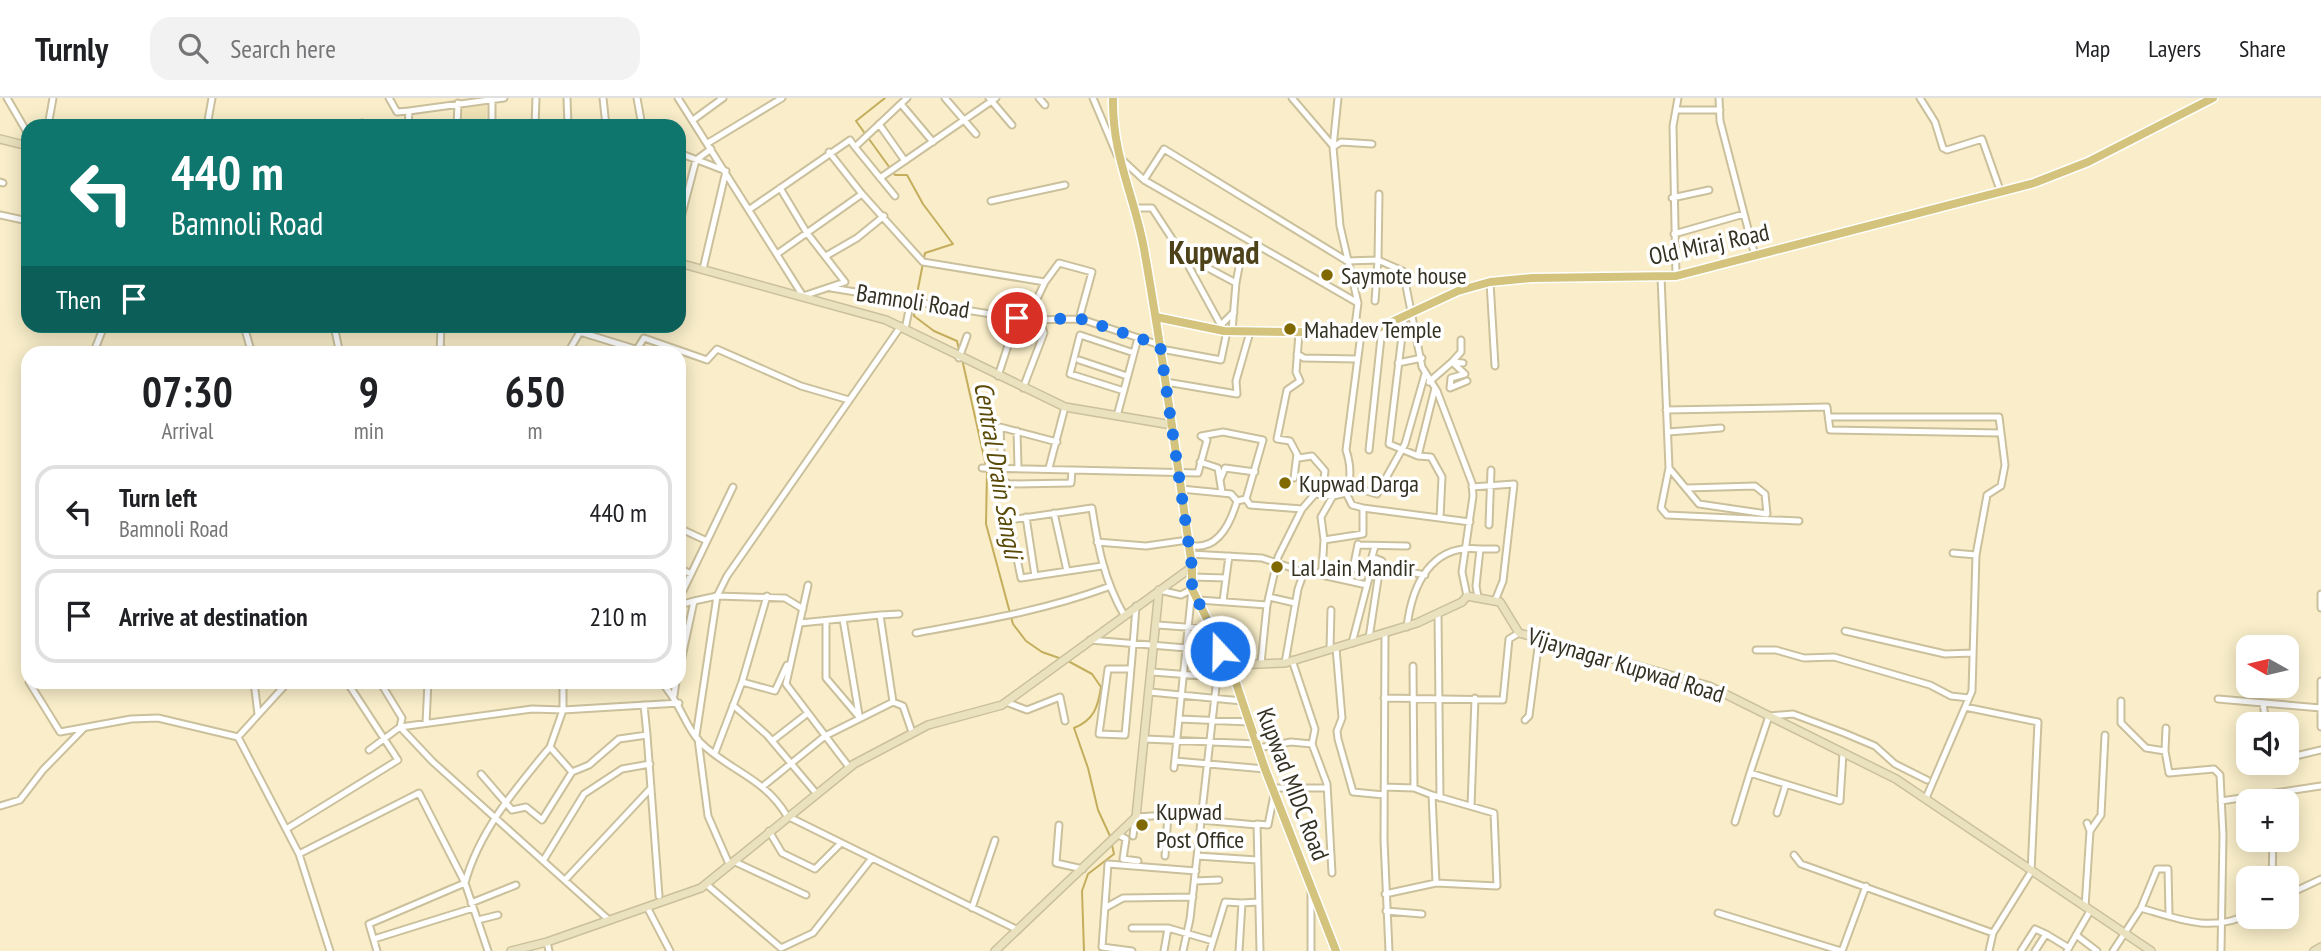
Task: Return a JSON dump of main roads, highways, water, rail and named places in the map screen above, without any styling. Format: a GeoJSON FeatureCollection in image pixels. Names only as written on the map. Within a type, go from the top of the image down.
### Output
{"type":"FeatureCollection","features":[{"type":"Feature","properties":{"kind":"main road"},"geometry":{"type":"LineString","coordinates":[[1113,98],[1116,155],[1134,208],[1156,317]]}},
{"type":"Feature","properties":{"kind":"main road","name":"Old Miraj Road"},"geometry":{"type":"LineString","coordinates":[[1156,317],[1226,329],[1357,335],[1382,328],[1458,291],[1490,282],[1532,278],[1676,275],[2034,183],[2088,162],[2213,98]]}},
{"type":"Feature","properties":{"kind":"main road","name":"Kupwad MIDC Road"},"geometry":{"type":"LineString","coordinates":[[1156,317],[1189,546],[1192,589],[1230,665],[1265,769],[1336,951]]}},
{"type":"Feature","properties":{"kind":"waterway","name":"Central Drain Sangli"},"geometry":{"type":"LineString","coordinates":[[885,98],[856,121],[895,175],[907,175],[923,204],[953,244],[925,253],[924,258]]}},
{"type":"Feature","properties":{"kind":"waterway","name":"Central Drain Sangli"},"geometry":{"type":"LineString","coordinates":[[916,299],[923,263]]}},
{"type":"Feature","properties":{"kind":"waterway","name":"Central Drain Sangli"},"geometry":{"type":"LineString","coordinates":[[915,304],[914,316],[934,331],[957,341],[959,350]]}},
{"type":"Feature","properties":{"kind":"waterway","name":"Central Drain Sangli"},"geometry":{"type":"LineString","coordinates":[[962,359],[986,466]]}},
{"type":"Feature","properties":{"kind":"waterway","name":"Central Drain Sangli"},"geometry":{"type":"LineString","coordinates":[[987,471],[986,524],[1013,624],[1026,641],[1042,652],[1062,659]]}},
{"type":"Feature","properties":{"kind":"waterway","name":"Central Drain Sangli"},"geometry":{"type":"LineString","coordinates":[[1068,661],[1092,674],[1101,687],[1091,717],[1074,728],[1088,768],[1098,810],[1110,836]]}},
{"type":"Feature","properties":{"kind":"waterway","name":"Central Drain Sangli"},"geometry":{"type":"LineString","coordinates":[[1084,951],[1082,891],[1088,874],[1114,854],[1112,845]]}},
{"type":"Feature","properties":{"kind":"place","name":"Saymote house"},"geometry":{"type":"Point","coordinates":[1327,275]}},
{"type":"Feature","properties":{"kind":"place","name":"Mahadev Temple"},"geometry":{"type":"Point","coordinates":[1290,329]}},
{"type":"Feature","properties":{"kind":"place","name":"Kupwad Darga"},"geometry":{"type":"Point","coordinates":[1285,483]}},
{"type":"Feature","properties":{"kind":"place","name":"Lal Jain Mandir"},"geometry":{"type":"Point","coordinates":[1277,567]}},
{"type":"Feature","properties":{"kind":"place","name":"Kupwad Post Office"},"geometry":{"type":"Point","coordinates":[1142,825]}},
{"type":"Feature","properties":{"kind":"district","name":"Kupwad"},"geometry":{"type":"Point","coordinates":[1214,252]}}]}
